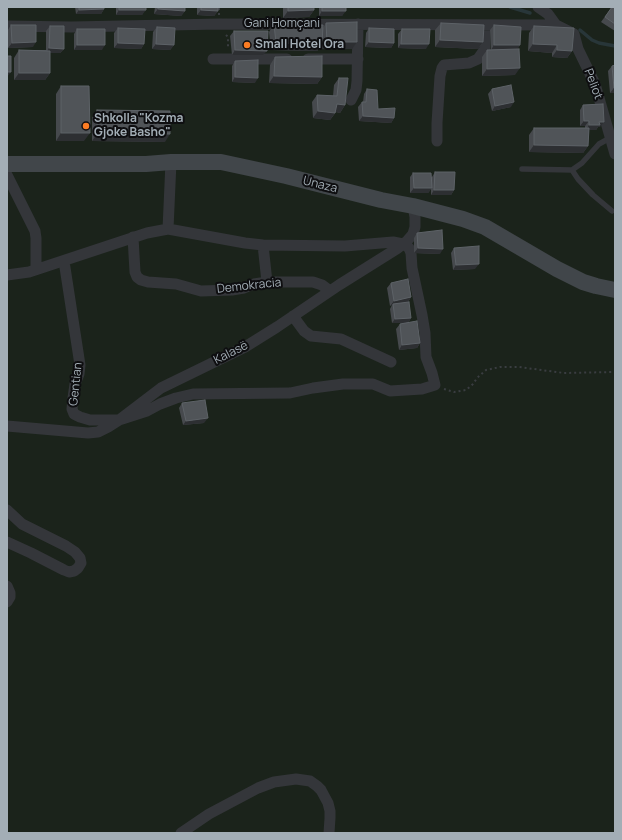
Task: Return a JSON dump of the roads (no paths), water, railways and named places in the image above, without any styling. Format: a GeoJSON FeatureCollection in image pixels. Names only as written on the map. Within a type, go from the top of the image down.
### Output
{"type":"FeatureCollection","features":[{"type":"Feature","properties":{"kind":"main road","name":"Unaza"},"geometry":{"type":"LineString","coordinates":[[7,164],[146,164],[171,162],[221,162],[463,218],[485,227],[557,269],[596,286],[615,290]]}},
{"type":"Feature","properties":{"kind":"street"},"geometry":{"type":"LineString","coordinates":[[538,7],[548,14],[556,25]]}},
{"type":"Feature","properties":{"kind":"street","name":"Gani Homçani"},"geometry":{"type":"LineString","coordinates":[[7,26],[72,27],[219,24],[556,25]]}},
{"type":"Feature","properties":{"kind":"street"},"geometry":{"type":"LineString","coordinates":[[351,100],[356,90],[357,81],[358,24]]}},
{"type":"Feature","properties":{"kind":"street"},"geometry":{"type":"LineString","coordinates":[[437,141],[440,76],[442,68],[444,65],[469,63],[478,59],[485,49],[485,25]]}},
{"type":"Feature","properties":{"kind":"street","name":"Peliot"},"geometry":{"type":"LineString","coordinates":[[556,25],[574,34],[578,49],[595,84],[615,154]]}},
{"type":"Feature","properties":{"kind":"street"},"geometry":{"type":"LineString","coordinates":[[213,59],[358,58]]}},
{"type":"Feature","properties":{"kind":"street"},"geometry":{"type":"LineString","coordinates":[[168,229],[171,162]]}},
{"type":"Feature","properties":{"kind":"street"},"geometry":{"type":"LineString","coordinates":[[7,175],[35,231],[36,269]]}},
{"type":"Feature","properties":{"kind":"street","name":"Kalasë"},"geometry":{"type":"LineString","coordinates":[[7,426],[88,433],[98,432],[108,427],[161,388],[245,347],[357,273],[384,258],[407,241],[413,234],[415,217],[413,206]]}},
{"type":"Feature","properties":{"kind":"street"},"geometry":{"type":"LineString","coordinates":[[7,275],[29,272],[133,237],[168,229],[263,245],[345,246],[393,242],[403,244],[409,248],[425,333],[426,357],[435,386],[422,389],[390,391],[373,384],[343,384],[312,388],[290,393],[193,394],[176,398],[119,420]]}},
{"type":"Feature","properties":{"kind":"street","name":"Demokracia"},"geometry":{"type":"LineString","coordinates":[[133,237],[135,272],[137,277],[148,282],[176,284],[201,291],[232,290],[267,282],[313,282],[322,284],[330,291]]}},
{"type":"Feature","properties":{"kind":"street"},"geometry":{"type":"LineString","coordinates":[[263,245],[267,282]]}},
{"type":"Feature","properties":{"kind":"street","name":"Gentian"},"geometry":{"type":"LineString","coordinates":[[64,261],[80,365],[79,374],[75,384],[72,409],[74,414],[90,420],[119,420]]}},
{"type":"Feature","properties":{"kind":"street"},"geometry":{"type":"LineString","coordinates":[[293,316],[304,331],[311,336],[341,339],[391,362]]}},
{"type":"Feature","properties":{"kind":"street"},"geometry":{"type":"LineString","coordinates":[[7,510],[22,524],[75,552],[80,558],[80,563],[78,568],[69,572],[31,552],[7,542]]}},
{"type":"Feature","properties":{"kind":"street"},"geometry":{"type":"LineString","coordinates":[[7,586],[10,593],[10,597],[7,602]]}},
{"type":"Feature","properties":{"kind":"street"},"geometry":{"type":"LineString","coordinates":[[181,833],[208,814],[258,788],[274,782],[296,779],[310,781],[321,790],[328,803],[330,811],[329,833]]}},
{"type":"Feature","properties":{"kind":"lane"},"geometry":{"type":"LineString","coordinates":[[522,169],[572,170],[582,163],[599,144],[610,138]]}},
{"type":"Feature","properties":{"kind":"lane"},"geometry":{"type":"LineString","coordinates":[[572,170],[593,195],[612,211]]}},
{"type":"Feature","properties":{"kind":"waterway"},"geometry":{"type":"LineString","coordinates":[[510,7],[530,13]]}},
{"type":"Feature","properties":{"kind":"waterway"},"geometry":{"type":"LineString","coordinates":[[580,30],[592,40],[615,46]]}},
{"type":"Feature","properties":{"kind":"place","name":"Small Hotel Ora"},"geometry":{"type":"Point","coordinates":[247,45]}},
{"type":"Feature","properties":{"kind":"place","name":"Shkolla \"Kozma Gjoke Basho\""},"geometry":{"type":"Point","coordinates":[86,126]}}]}
